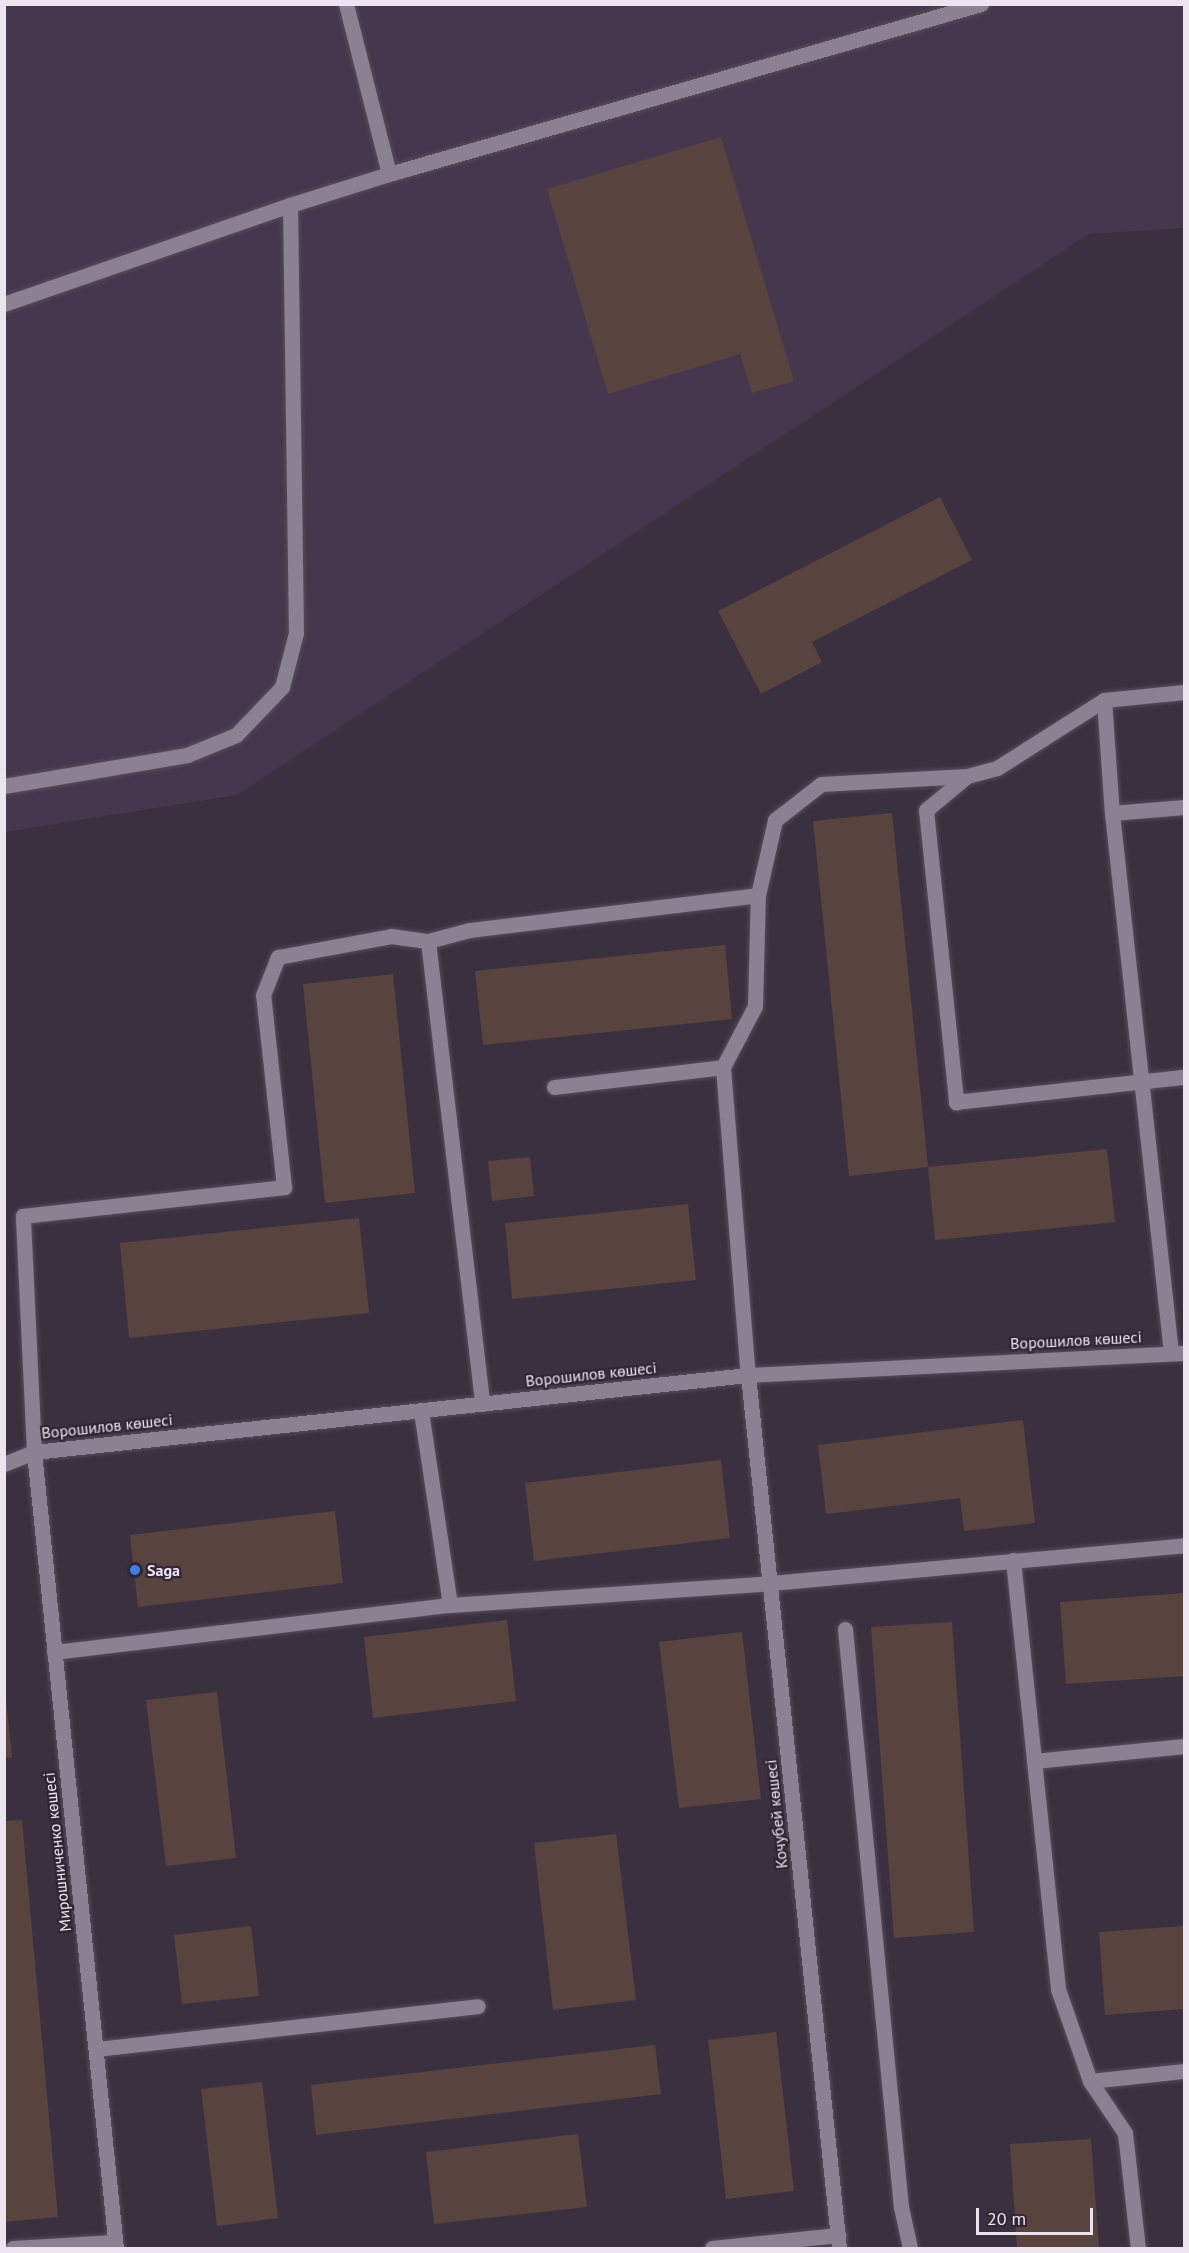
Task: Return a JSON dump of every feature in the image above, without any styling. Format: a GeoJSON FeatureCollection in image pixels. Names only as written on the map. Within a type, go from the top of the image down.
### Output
{"type":"FeatureCollection","features":[{"type":"Feature","properties":{"kind":"street"},"geometry":{"type":"LineString","coordinates":[[346,4],[389,174]]}},
{"type":"Feature","properties":{"kind":"street"},"geometry":{"type":"LineString","coordinates":[[4,303],[290,204],[981,4]]}},
{"type":"Feature","properties":{"kind":"street"},"geometry":{"type":"LineString","coordinates":[[4,786],[187,755],[236,735],[282,687],[296,633],[290,204]]}},
{"type":"Feature","properties":{"kind":"street"},"geometry":{"type":"LineString","coordinates":[[554,1087],[723,1067],[755,1006],[759,895],[775,820],[821,784],[967,776],[997,768],[1104,700],[1185,692]]}},
{"type":"Feature","properties":{"kind":"street"},"geometry":{"type":"LineString","coordinates":[[1104,700],[1112,813],[1142,1082],[1178,1353]]}},
{"type":"Feature","properties":{"kind":"street"},"geometry":{"type":"LineString","coordinates":[[967,776],[926,810],[957,1102],[1185,1077]]}},
{"type":"Feature","properties":{"kind":"street"},"geometry":{"type":"LineString","coordinates":[[1112,813],[1185,807]]}},
{"type":"Feature","properties":{"kind":"street"},"geometry":{"type":"LineString","coordinates":[[482,1404],[428,941],[470,930],[759,895]]}},
{"type":"Feature","properties":{"kind":"street","name":"Мирошниченко көшесі"},"geometry":{"type":"LineString","coordinates":[[115,2245],[34,1452],[23,1216],[284,1187],[263,995],[278,957],[391,936],[428,941]]}},
{"type":"Feature","properties":{"kind":"street","name":"Кочубей көшесі"},"geometry":{"type":"LineString","coordinates":[[723,1067],[748,1375],[839,2242]]}},
{"type":"Feature","properties":{"kind":"street","name":"Ворошилов көшесі"},"geometry":{"type":"LineString","coordinates":[[4,1464],[34,1452],[748,1375],[1178,1353]]}},
{"type":"Feature","properties":{"kind":"street"},"geometry":{"type":"LineString","coordinates":[[421,1411],[450,1605]]}},
{"type":"Feature","properties":{"kind":"street"},"geometry":{"type":"LineString","coordinates":[[54,1652],[450,1605],[770,1583],[1185,1545]]}},
{"type":"Feature","properties":{"kind":"street"},"geometry":{"type":"LineString","coordinates":[[1013,1560],[1058,1989],[1090,2081],[1125,2133],[1138,2248]]}},
{"type":"Feature","properties":{"kind":"street"},"geometry":{"type":"LineString","coordinates":[[845,1629],[901,2207],[910,2248]]}},
{"type":"Feature","properties":{"kind":"street"},"geometry":{"type":"LineString","coordinates":[[1034,1761],[1185,1746]]}},
{"type":"Feature","properties":{"kind":"street"},"geometry":{"type":"LineString","coordinates":[[96,2049],[478,2006]]}},
{"type":"Feature","properties":{"kind":"street"},"geometry":{"type":"LineString","coordinates":[[1090,2081],[1185,2071]]}},
{"type":"Feature","properties":{"kind":"street"},"geometry":{"type":"LineString","coordinates":[[712,2248],[839,2242]]}},
{"type":"Feature","properties":{"kind":"street"},"geometry":{"type":"LineString","coordinates":[[13,2248],[115,2245]]}},
{"type":"Feature","properties":{"kind":"shaded area"},"geometry":{"type":"Polygon","coordinates":[[[5,5],[1184,5],[1184,228],[1089,234],[237,795],[5,832],[5,5]]]}},
{"type":"Feature","properties":{"kind":"building"},"geometry":{"type":"Polygon","coordinates":[[[721,137],[794,381],[752,393],[740,354],[608,394],[547,189],[721,137]]]}},
{"type":"Feature","properties":{"kind":"building"},"geometry":{"type":"Polygon","coordinates":[[[940,497],[972,560],[812,642],[822,662],[761,694],[718,611],[940,497]]]}},
{"type":"Feature","properties":{"kind":"building"},"geometry":{"type":"Polygon","coordinates":[[[892,813],[928,1167],[849,1176],[813,821],[892,813]]]}},
{"type":"Feature","properties":{"kind":"building"},"geometry":{"type":"Polygon","coordinates":[[[725,945],[732,1019],[483,1045],[475,971],[725,945]]]}},
{"type":"Feature","properties":{"kind":"building"},"geometry":{"type":"Polygon","coordinates":[[[393,974],[415,1193],[325,1203],[303,984],[393,974]]]}},
{"type":"Feature","properties":{"kind":"building"},"geometry":{"type":"Polygon","coordinates":[[[1107,1149],[1115,1222],[935,1240],[928,1167],[1107,1149]]]}},
{"type":"Feature","properties":{"kind":"building"},"geometry":{"type":"Polygon","coordinates":[[[530,1157],[534,1196],[492,1201],[488,1161],[530,1157]]]}},
{"type":"Feature","properties":{"kind":"building"},"geometry":{"type":"Polygon","coordinates":[[[688,1204],[696,1280],[512,1299],[505,1223],[688,1204]]]}},
{"type":"Feature","properties":{"kind":"building"},"geometry":{"type":"Polygon","coordinates":[[[359,1218],[369,1313],[129,1338],[120,1243],[359,1218]]]}},
{"type":"Feature","properties":{"kind":"building"},"geometry":{"type":"Polygon","coordinates":[[[1023,1420],[1035,1523],[964,1531],[960,1498],[826,1514],[818,1445],[1023,1420]]]}},
{"type":"Feature","properties":{"kind":"building"},"geometry":{"type":"Polygon","coordinates":[[[721,1460],[730,1538],[534,1561],[525,1483],[721,1460]]]}},
{"type":"Feature","properties":{"kind":"building"},"geometry":{"type":"Polygon","coordinates":[[[335,1511],[343,1583],[138,1607],[130,1535],[335,1511]]]}},
{"type":"Feature","properties":{"kind":"building"},"geometry":{"type":"Polygon","coordinates":[[[1184,1593],[1184,1676],[1066,1684],[1060,1602],[1184,1593]]]}},
{"type":"Feature","properties":{"kind":"building"},"geometry":{"type":"Polygon","coordinates":[[[507,1620],[516,1701],[373,1718],[364,1637],[507,1620]]]}},
{"type":"Feature","properties":{"kind":"building"},"geometry":{"type":"Polygon","coordinates":[[[952,1622],[974,1932],[894,1938],[871,1627],[952,1622]]]}},
{"type":"Feature","properties":{"kind":"building"},"geometry":{"type":"Polygon","coordinates":[[[742,1632],[761,1799],[679,1808],[659,1642],[742,1632]]]}},
{"type":"Feature","properties":{"kind":"building"},"geometry":{"type":"Polygon","coordinates":[[[4,1682],[12,1757],[4,1758],[4,1682]]]}},
{"type":"Feature","properties":{"kind":"building"},"geometry":{"type":"Polygon","coordinates":[[[217,1692],[236,1858],[166,1866],[146,1700],[217,1692]]]}},
{"type":"Feature","properties":{"kind":"building"},"geometry":{"type":"Polygon","coordinates":[[[22,1820],[58,2217],[4,2222],[4,1821],[22,1820]]]}},
{"type":"Feature","properties":{"kind":"building"},"geometry":{"type":"Polygon","coordinates":[[[616,1834],[636,2000],[553,2010],[534,1843],[616,1834]]]}},
{"type":"Feature","properties":{"kind":"building"},"geometry":{"type":"Polygon","coordinates":[[[251,1926],[259,1996],[182,2004],[174,1935],[251,1926]]]}},
{"type":"Feature","properties":{"kind":"building"},"geometry":{"type":"Polygon","coordinates":[[[1184,1926],[1184,2009],[1105,2015],[1099,1932],[1184,1926]]]}},
{"type":"Feature","properties":{"kind":"building"},"geometry":{"type":"Polygon","coordinates":[[[776,2032],[794,2191],[726,2199],[708,2040],[776,2032]]]}},
{"type":"Feature","properties":{"kind":"building"},"geometry":{"type":"Polygon","coordinates":[[[655,2045],[661,2094],[316,2135],[311,2085],[655,2045]]]}},
{"type":"Feature","properties":{"kind":"building"},"geometry":{"type":"Polygon","coordinates":[[[262,2082],[278,2218],[217,2226],[201,2089],[262,2082]]]}},
{"type":"Feature","properties":{"kind":"building"},"geometry":{"type":"Polygon","coordinates":[[[578,2134],[587,2207],[434,2224],[426,2152],[578,2134]]]}},
{"type":"Feature","properties":{"kind":"building"},"geometry":{"type":"Polygon","coordinates":[[[1091,2139],[1099,2248],[1017,2248],[1010,2144],[1091,2139]]]}},
{"type":"Feature","properties":{"kind":"place","name":"Saga"},"geometry":{"type":"Point","coordinates":[135,1570]}}]}
